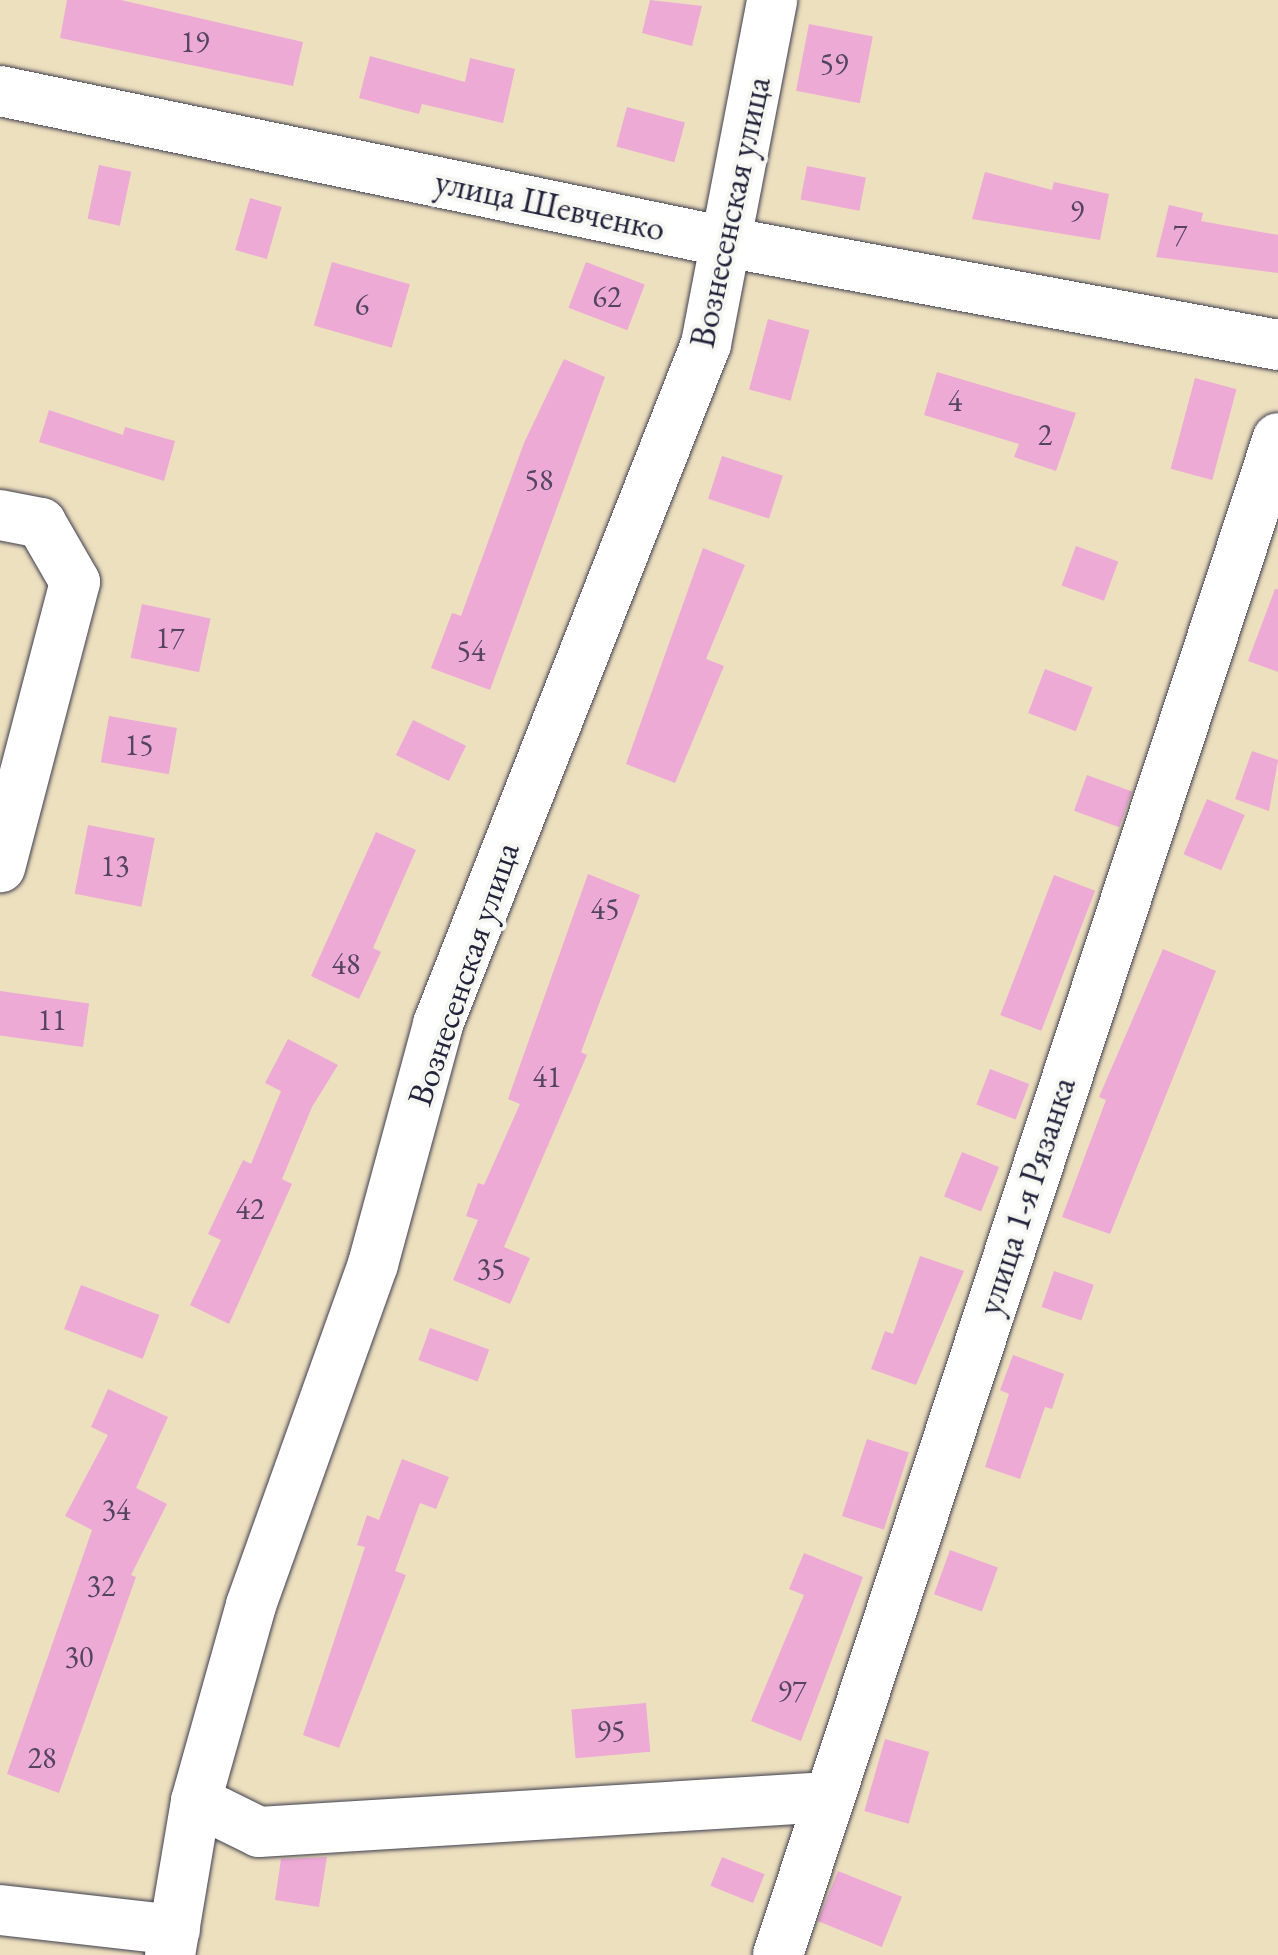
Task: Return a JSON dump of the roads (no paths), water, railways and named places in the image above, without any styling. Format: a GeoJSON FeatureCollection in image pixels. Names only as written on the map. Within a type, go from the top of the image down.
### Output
{"type":"FeatureCollection","features":[{"type":"Feature","properties":{"kind":"street","name":"Вознесенская улица"},"geometry":{"type":"LineString","coordinates":[[173,1943],[196,1800],[251,1605],[372,1264],[438,1024],[706,344],[772,0]]}},
{"type":"Feature","properties":{"kind":"street","name":"улица Шевченко"},"geometry":{"type":"LineString","coordinates":[[0,90],[726,242],[1278,345]]}},
{"type":"Feature","properties":{"kind":"street","name":"улица 1-я Рязанка"},"geometry":{"type":"LineString","coordinates":[[778,1955],[1278,438]]}},
{"type":"Feature","properties":{"kind":"street"},"geometry":{"type":"LineString","coordinates":[[0,515],[41,523],[76,582],[0,867]]}},
{"type":"Feature","properties":{"kind":"street"},"geometry":{"type":"LineString","coordinates":[[196,1800],[259,1832],[828,1797]]}},
{"type":"Feature","properties":{"kind":"street"},"geometry":{"type":"LineString","coordinates":[[0,1910],[173,1943]]}}]}
